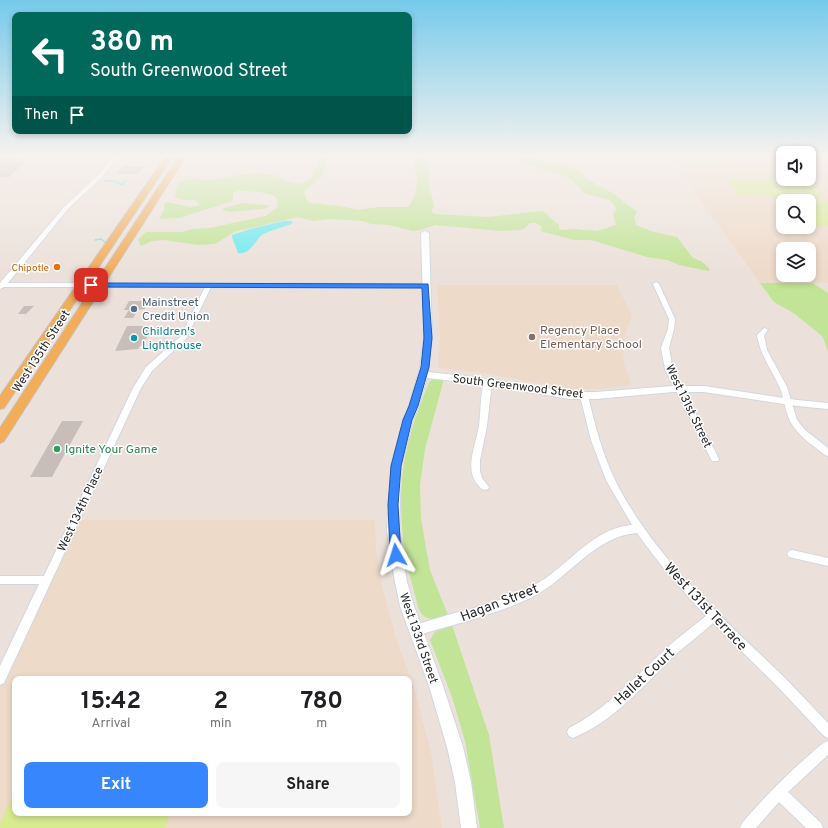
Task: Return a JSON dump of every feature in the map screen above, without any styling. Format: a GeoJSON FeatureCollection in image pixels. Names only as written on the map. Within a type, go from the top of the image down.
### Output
{"type":"FeatureCollection","features":[{"type":"Feature","properties":{"kind":"main road","name":"West 135th Street"},"geometry":{"type":"LineString","coordinates":[[0,405],[143,195]]}},
{"type":"Feature","properties":{"kind":"main road","name":"West 135th Street"},"geometry":{"type":"LineString","coordinates":[[0,438],[158,195]]}},
{"type":"Feature","properties":{"kind":"street"},"geometry":{"type":"LineString","coordinates":[[1,286],[58,218],[81,195]]}},
{"type":"Feature","properties":{"kind":"street","name":"West 133rd Street"},"geometry":{"type":"LineString","coordinates":[[425,233],[428,338],[423,375],[414,406],[408,420],[398,458],[393,505],[394,531],[401,582],[415,631],[436,686],[455,747],[463,782],[469,828]]}},
{"type":"Feature","properties":{"kind":"street","name":"West 131st Street"},"geometry":{"type":"LineString","coordinates":[[656,284],[672,319],[671,329],[666,341],[666,357],[669,369],[715,459]]}},
{"type":"Feature","properties":{"kind":"street","name":"West 134th Place"},"geometry":{"type":"LineString","coordinates":[[0,679],[137,388],[149,369],[184,337],[209,285]]}},
{"type":"Feature","properties":{"kind":"street"},"geometry":{"type":"LineString","coordinates":[[1,286],[426,286]]}},
{"type":"Feature","properties":{"kind":"street"},"geometry":{"type":"LineString","coordinates":[[765,330],[760,335],[764,349],[779,377],[789,412],[797,426],[828,453]]}},
{"type":"Feature","properties":{"kind":"street","name":"South Greenwood Street"},"geometry":{"type":"LineString","coordinates":[[423,375],[488,382],[558,394],[584,396],[679,388],[722,391],[787,402],[828,406]]}},
{"type":"Feature","properties":{"kind":"street"},"geometry":{"type":"LineString","coordinates":[[485,487],[478,479],[476,460],[483,426],[488,382]]}},
{"type":"Feature","properties":{"kind":"street","name":"West 131st Terrace"},"geometry":{"type":"LineString","coordinates":[[584,396],[590,425],[602,462],[617,494],[639,529],[674,574],[713,616],[775,676],[828,732]]}},
{"type":"Feature","properties":{"kind":"street","name":"Hagan Street"},"geometry":{"type":"LineString","coordinates":[[415,631],[508,602],[526,594],[544,585],[607,538],[628,528],[639,529]]}},
{"type":"Feature","properties":{"kind":"street"},"geometry":{"type":"LineString","coordinates":[[792,554],[828,562]]}},
{"type":"Feature","properties":{"kind":"street"},"geometry":{"type":"LineString","coordinates":[[0,580],[47,580]]}},
{"type":"Feature","properties":{"kind":"street","name":"Hallet Court"},"geometry":{"type":"LineString","coordinates":[[573,732],[582,728],[604,713],[634,688],[671,650],[713,616]]}},
{"type":"Feature","properties":{"kind":"street"},"geometry":{"type":"LineString","coordinates":[[747,828],[778,792],[802,768],[828,747]]}},
{"type":"Feature","properties":{"kind":"street"},"geometry":{"type":"LineString","coordinates":[[778,792],[816,828]]}},
{"type":"Feature","properties":{"kind":"shaded area"},"geometry":{"type":"Polygon","coordinates":[[[697,195],[776,195],[776,234],[816,234],[816,195],[828,195],[828,283],[760,283],[697,195]]]}},
{"type":"Feature","properties":{"kind":"shaded area","name":"Regency Place Elementary School"},"geometry":{"type":"Polygon","coordinates":[[[437,285],[617,285],[632,315],[625,336],[623,349],[624,363],[631,385],[600,389],[569,389],[483,373],[438,368],[440,338],[437,285]]]}},
{"type":"Feature","properties":{"kind":"shaded area"},"geometry":{"type":"Polygon","coordinates":[[[78,520],[375,520],[376,548],[383,589],[395,635],[410,676],[12,676],[12,816],[412,816],[412,682],[431,752],[442,828],[0,828],[0,686],[78,520]]]}},
{"type":"Feature","properties":{"kind":"green space"},"geometry":{"type":"Polygon","coordinates":[[[175,195],[233,195],[233,200],[179,218],[159,219],[164,210],[164,204],[167,202],[190,207],[200,205],[195,200],[184,200],[175,197],[175,195]]]}},
{"type":"Feature","properties":{"kind":"green space"},"geometry":{"type":"Polygon","coordinates":[[[270,195],[305,195],[310,203],[341,206],[357,210],[379,207],[408,207],[414,195],[431,195],[434,206],[431,211],[435,214],[488,217],[541,211],[546,213],[559,224],[559,229],[561,230],[572,229],[597,231],[616,225],[613,213],[616,210],[615,206],[609,200],[590,195],[615,195],[637,212],[634,218],[636,225],[651,231],[677,237],[693,258],[701,261],[709,268],[709,271],[679,265],[667,260],[647,257],[591,240],[574,240],[540,231],[542,227],[536,223],[530,223],[524,229],[519,230],[501,231],[435,225],[413,231],[389,225],[371,224],[363,221],[328,219],[313,221],[298,217],[234,232],[215,244],[198,245],[164,240],[152,241],[141,246],[138,240],[146,232],[182,232],[193,229],[210,228],[265,216],[277,208],[278,203],[276,197],[270,195]]]}},
{"type":"Feature","properties":{"kind":"green space"},"geometry":{"type":"Polygon","coordinates":[[[738,195],[776,195],[776,197],[739,196],[738,195]]]}},
{"type":"Feature","properties":{"kind":"green space"},"geometry":{"type":"Polygon","coordinates":[[[816,195],[822,195],[825,198],[816,198],[816,195]]]}},
{"type":"Feature","properties":{"kind":"green space"},"geometry":{"type":"Polygon","coordinates":[[[816,202],[828,202],[828,226],[816,226],[816,202]]]}},
{"type":"Feature","properties":{"kind":"green space"},"geometry":{"type":"Polygon","coordinates":[[[243,203],[269,205],[267,208],[262,209],[231,212],[222,210],[224,208],[243,203]]]}},
{"type":"Feature","properties":{"kind":"green space"},"geometry":{"type":"Polygon","coordinates":[[[760,283],[813,283],[828,293],[828,352],[823,337],[795,314],[774,302],[760,283]]]}},
{"type":"Feature","properties":{"kind":"green space"},"geometry":{"type":"Polygon","coordinates":[[[434,379],[444,379],[425,449],[420,485],[421,519],[430,570],[448,615],[432,619],[427,618],[422,614],[417,602],[411,578],[404,544],[401,491],[407,447],[429,382],[434,379]]]}},
{"type":"Feature","properties":{"kind":"green space"},"geometry":{"type":"Polygon","coordinates":[[[452,625],[489,735],[504,828],[480,828],[465,741],[452,697],[430,640],[435,632],[452,625]]]}},
{"type":"Feature","properties":{"kind":"green space"},"geometry":{"type":"Polygon","coordinates":[[[12,797],[12,816],[169,816],[165,828],[0,828],[0,823],[12,797]]]}},
{"type":"Feature","properties":{"kind":"water"},"geometry":{"type":"Polygon","coordinates":[[[284,221],[291,221],[293,223],[262,235],[249,250],[238,253],[232,235],[284,221]]]}},
{"type":"Feature","properties":{"kind":"building","name":"Mainstreet Credit Union"},"geometry":{"type":"Polygon","coordinates":[[[129,301],[149,301],[145,309],[138,310],[133,318],[124,318],[129,310],[124,310],[129,301]]]}},
{"type":"Feature","properties":{"kind":"building"},"geometry":{"type":"Polygon","coordinates":[[[24,306],[34,306],[26,314],[18,314],[24,306]]]}},
{"type":"Feature","properties":{"kind":"building","name":"Children's Lighthouse"},"geometry":{"type":"Polygon","coordinates":[[[127,326],[150,326],[148,331],[150,331],[143,345],[141,345],[138,349],[115,351],[127,326]]]}},
{"type":"Feature","properties":{"kind":"building","name":"Ignite Your Game"},"geometry":{"type":"Polygon","coordinates":[[[62,421],[83,421],[52,477],[30,477],[62,421]]]}},
{"type":"Feature","properties":{"kind":"waterway"},"geometry":{"type":"LineString","coordinates":[[95,240],[101,239],[105,242]]}},
{"type":"Feature","properties":{"kind":"place","name":"Chipotle"},"geometry":{"type":"Point","coordinates":[57,267]}},
{"type":"Feature","properties":{"kind":"place","name":"Mainstreet Credit Union"},"geometry":{"type":"Point","coordinates":[134,309]}},
{"type":"Feature","properties":{"kind":"place","name":"Regency Place Elementary School"},"geometry":{"type":"Point","coordinates":[532,337]}},
{"type":"Feature","properties":{"kind":"place","name":"Children's Lighthouse"},"geometry":{"type":"Point","coordinates":[134,338]}},
{"type":"Feature","properties":{"kind":"place","name":"Ignite Your Game"},"geometry":{"type":"Point","coordinates":[57,449]}},
{"type":"Feature","properties":{"kind":"route"},"geometry":{"type":"LineString","coordinates":[[91,285],[426,286],[428,338],[425,367],[422,382],[401,443],[396,466],[393,505],[396,555]]}}]}
